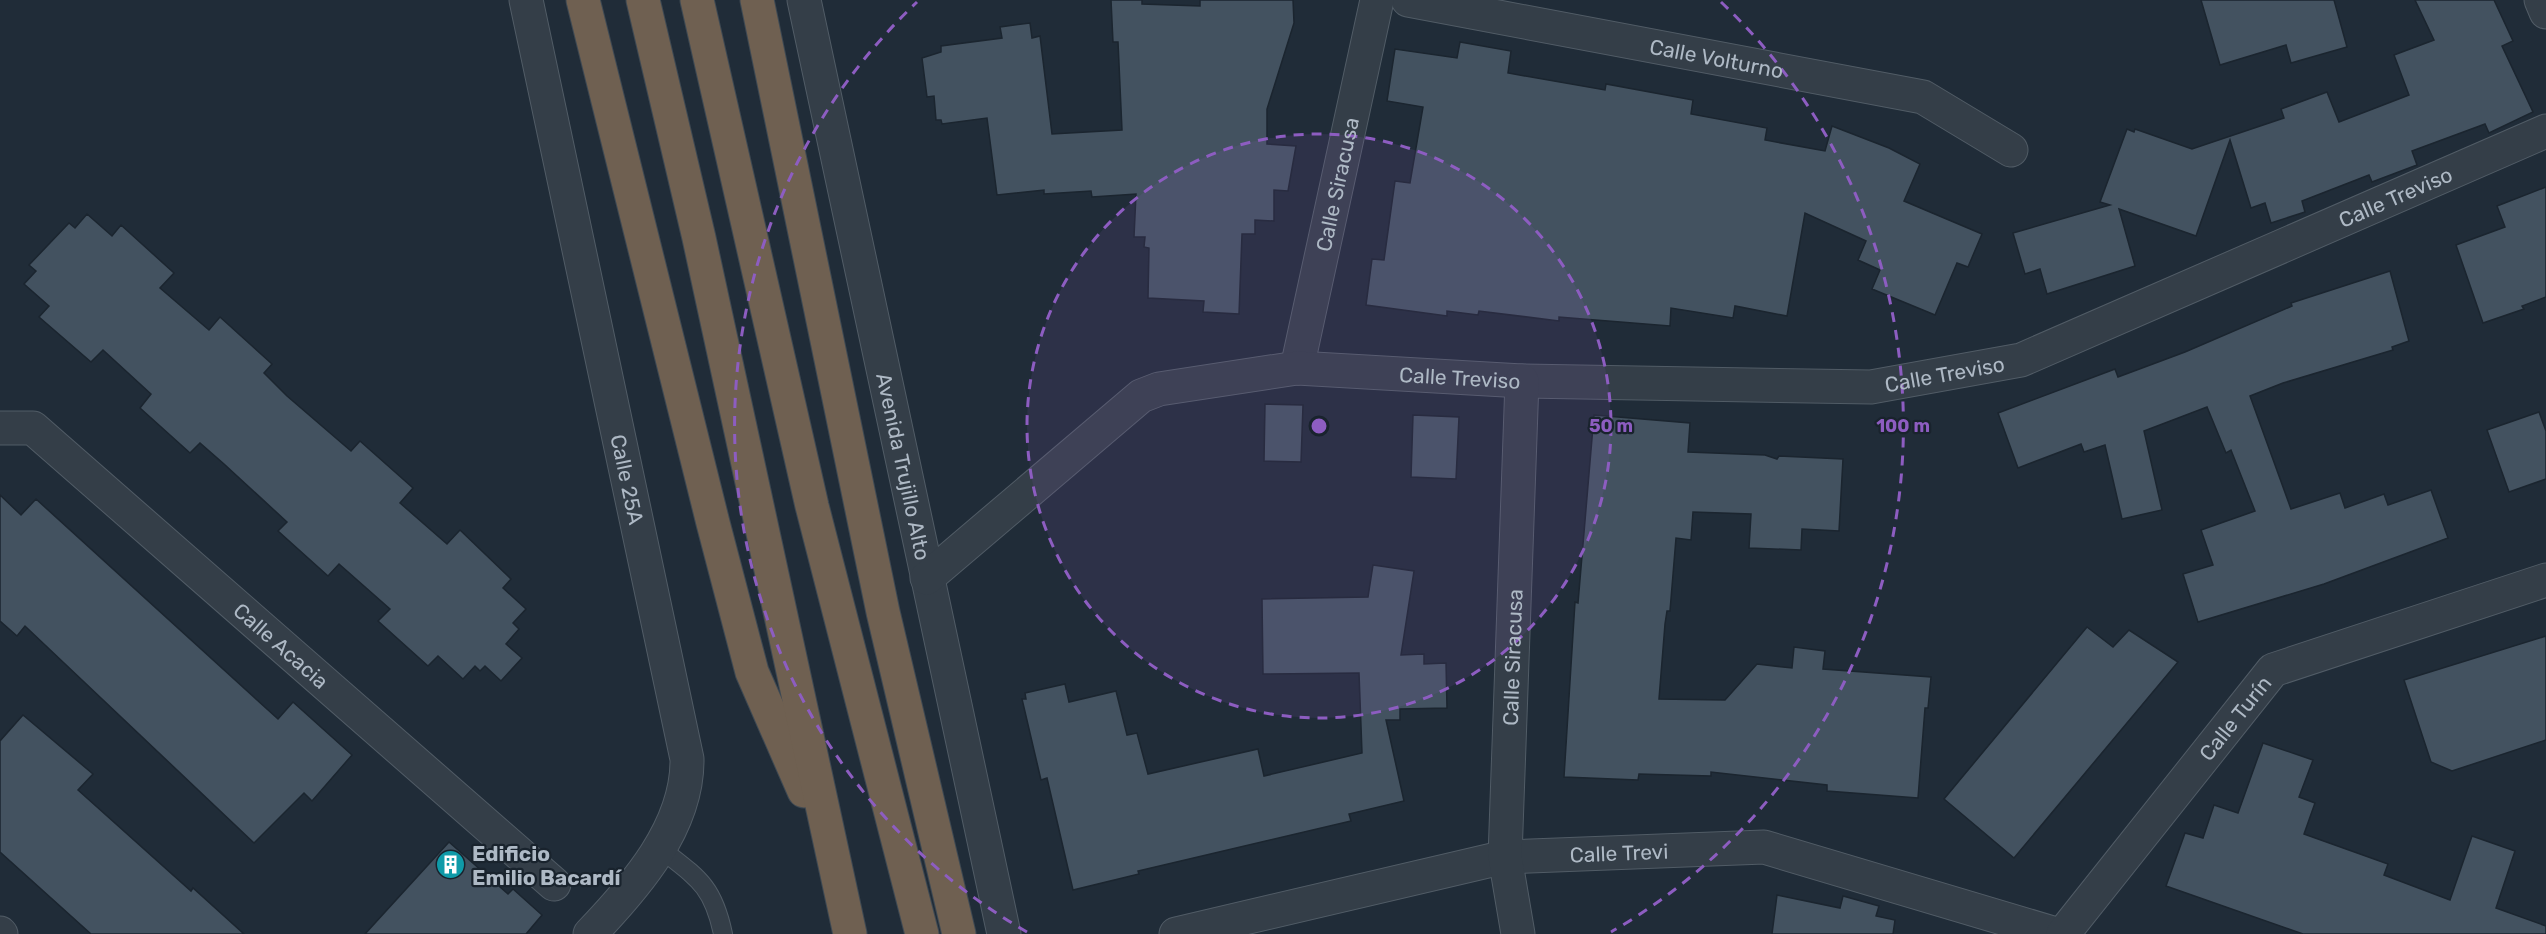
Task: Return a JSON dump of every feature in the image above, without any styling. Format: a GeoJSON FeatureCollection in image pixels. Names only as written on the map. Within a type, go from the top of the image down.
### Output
{"type":"FeatureCollection","features":[{"type":"Feature","properties":{"kind":"highway"},"geometry":{"type":"LineString","coordinates":[[583,0],[712,523],[752,672],[834,858]]}},
{"type":"Feature","properties":{"kind":"highway"},"geometry":{"type":"LineString","coordinates":[[643,0],[699,238],[850,934]]}},
{"type":"Feature","properties":{"kind":"highway"},"geometry":{"type":"LineString","coordinates":[[697,0],[812,506],[922,934]]}},
{"type":"Feature","properties":{"kind":"highway"},"geometry":{"type":"LineString","coordinates":[[757,0],[883,612],[959,934]]}},
{"type":"Feature","properties":{"kind":"street","name":"Calle 25A"},"geometry":{"type":"LineString","coordinates":[[526,0],[684,737],[687,774],[676,817],[661,849],[590,934]]}},
{"type":"Feature","properties":{"kind":"street","name":"Avenida Trujillo Alto"},"geometry":{"type":"LineString","coordinates":[[804,0],[1004,934]]}},
{"type":"Feature","properties":{"kind":"street","name":"Calle Siracusa"},"geometry":{"type":"LineString","coordinates":[[1297,368],[1377,0]]}},
{"type":"Feature","properties":{"kind":"street","name":"Calle Volturno"},"geometry":{"type":"LineString","coordinates":[[1407,0],[1923,97],[2012,150]]}},
{"type":"Feature","properties":{"kind":"street"},"geometry":{"type":"LineString","coordinates":[[2541,0],[2546,12]]}},
{"type":"Feature","properties":{"kind":"street","name":"Calle Treviso"},"geometry":{"type":"LineString","coordinates":[[927,578],[1141,396],[1159,389],[1297,368],[1522,381],[1871,387],[2020,360],[2546,131]]}},
{"type":"Feature","properties":{"kind":"street","name":"Calle Siracusa"},"geometry":{"type":"LineString","coordinates":[[1518,934],[1505,857],[1522,381]]}},
{"type":"Feature","properties":{"kind":"street","name":"Calle Acacia"},"geometry":{"type":"LineString","coordinates":[[0,428],[33,428],[554,884]]}},
{"type":"Feature","properties":{"kind":"street","name":"Calle Turín"},"geometry":{"type":"LineString","coordinates":[[2063,934],[2273,670],[2546,580]]}},
{"type":"Feature","properties":{"kind":"street","name":"Calle Trevi"},"geometry":{"type":"LineString","coordinates":[[1176,934],[1505,857],[1764,847],[2056,934]]}},
{"type":"Feature","properties":{"kind":"lane"},"geometry":{"type":"LineString","coordinates":[[661,849],[699,878],[718,906],[723,934]]}},
{"type":"Feature","properties":{"kind":"building"},"geometry":{"type":"Polygon","coordinates":[[[1111,0],[1142,0],[1142,4],[1200,6],[1200,0],[1293,0],[1294,23],[1267,109],[1267,144],[1296,146],[1288,191],[1274,190],[1274,221],[1255,220],[1255,234],[1242,234],[1239,314],[1203,312],[1204,301],[1148,298],[1149,248],[1144,247],[1145,237],[1134,237],[1136,194],[1092,197],[1091,191],[1044,194],[1044,190],[997,195],[987,118],[942,124],[941,120],[936,120],[934,96],[927,97],[922,58],[941,52],[941,46],[1002,38],[1000,27],[1030,23],[1032,38],[1040,36],[1052,134],[1122,130],[1118,42],[1113,42],[1111,0]]]}},
{"type":"Feature","properties":{"kind":"building"},"geometry":{"type":"Polygon","coordinates":[[[2201,0],[2334,0],[2347,47],[2291,63],[2286,45],[2220,65],[2201,0]]]}},
{"type":"Feature","properties":{"kind":"building"},"geometry":{"type":"Polygon","coordinates":[[[2415,0],[2494,0],[2513,41],[2502,46],[2533,112],[2489,133],[2485,124],[2412,151],[2417,165],[2372,182],[2369,175],[2302,201],[2305,212],[2271,223],[2265,203],[2251,208],[2230,140],[2196,236],[2119,209],[2135,266],[2047,294],[2040,269],[2025,274],[2013,233],[2110,205],[2100,202],[2127,129],[2134,132],[2135,129],[2192,149],[2284,118],[2281,109],[2327,92],[2339,122],[2409,95],[2394,55],[2434,40],[2415,0]]]}},
{"type":"Feature","properties":{"kind":"building"},"geometry":{"type":"Polygon","coordinates":[[[1460,42],[1511,51],[1508,73],[1605,90],[1606,84],[1693,100],[1691,114],[1767,128],[1765,140],[1825,151],[1832,126],[1889,148],[1920,164],[1904,201],[1982,234],[1968,267],[1957,263],[1935,315],[1872,289],[1880,270],[1858,260],[1866,241],[1805,213],[1787,316],[1735,306],[1733,318],[1671,308],[1670,326],[1559,317],[1559,321],[1479,311],[1478,315],[1447,311],[1447,316],[1366,305],[1372,259],[1384,260],[1395,181],[1410,183],[1423,107],[1387,101],[1395,49],[1457,58],[1460,42]]]}},
{"type":"Feature","properties":{"kind":"building"},"geometry":{"type":"Polygon","coordinates":[[[2546,187],[2546,297],[2522,306],[2524,309],[2483,323],[2456,245],[2505,227],[2497,206],[2546,187]]]}},
{"type":"Feature","properties":{"kind":"building"},"geometry":{"type":"Polygon","coordinates":[[[87,214],[112,236],[121,225],[174,273],[160,288],[209,330],[220,317],[272,364],[264,373],[287,396],[351,451],[360,441],[413,488],[400,503],[447,544],[460,530],[511,579],[503,588],[526,609],[513,623],[519,629],[506,644],[522,658],[501,681],[485,666],[480,671],[475,666],[463,679],[438,656],[428,666],[378,621],[390,609],[339,564],[328,576],[278,531],[287,522],[224,464],[200,443],[190,453],[140,408],[151,394],[103,350],[91,362],[39,317],[49,306],[24,284],[36,271],[29,265],[69,223],[75,228],[87,214]]]}},
{"type":"Feature","properties":{"kind":"building"},"geometry":{"type":"Polygon","coordinates":[[[2390,271],[2409,341],[2392,347],[2393,350],[2283,383],[2250,396],[2291,509],[2340,493],[2345,508],[2384,494],[2388,505],[2431,490],[2448,538],[2324,584],[2198,622],[2183,574],[2213,565],[2201,530],[2255,511],[2231,450],[2226,453],[2207,407],[2144,431],[2162,510],[2122,519],[2105,445],[2084,452],[2081,444],[2018,468],[1998,413],[2115,369],[2118,377],[2185,352],[2292,306],[2291,303],[2390,271]]]}},
{"type":"Feature","properties":{"kind":"building"},"geometry":{"type":"Polygon","coordinates":[[[1265,404],[1303,405],[1301,462],[1264,461],[1265,404]]]}},
{"type":"Feature","properties":{"kind":"building"},"geometry":{"type":"Polygon","coordinates":[[[2539,412],[2546,431],[2546,479],[2509,492],[2487,430],[2539,412]]]}},
{"type":"Feature","properties":{"kind":"building"},"geometry":{"type":"Polygon","coordinates":[[[1413,415],[1459,417],[1456,479],[1411,477],[1413,415]]]}},
{"type":"Feature","properties":{"kind":"building"},"geometry":{"type":"Polygon","coordinates":[[[1594,415],[1690,423],[1688,452],[1765,455],[1777,459],[1779,456],[1843,459],[1839,531],[1802,529],[1801,550],[1749,548],[1751,514],[1693,512],[1691,540],[1676,538],[1670,611],[1667,611],[1665,624],[1659,699],[1725,700],[1757,664],[1792,668],[1794,647],[1825,651],[1823,669],[1931,677],[1928,708],[1925,708],[1918,798],[1827,791],[1827,785],[1711,772],[1711,776],[1639,774],[1638,780],[1564,777],[1575,602],[1578,603],[1594,415]]]}},
{"type":"Feature","properties":{"kind":"building"},"geometry":{"type":"Polygon","coordinates":[[[0,495],[21,515],[36,499],[278,719],[293,702],[352,755],[312,801],[304,793],[254,843],[25,626],[17,636],[0,621],[0,495]]]}},
{"type":"Feature","properties":{"kind":"building"},"geometry":{"type":"Polygon","coordinates":[[[1373,565],[1414,571],[1401,655],[1424,654],[1424,664],[1446,663],[1447,708],[1400,709],[1400,720],[1386,720],[1404,801],[1349,814],[1351,821],[1138,871],[1139,874],[1073,890],[1047,778],[1041,780],[1022,699],[1026,699],[1025,693],[1065,684],[1069,702],[1116,691],[1127,735],[1137,733],[1148,774],[1258,749],[1264,776],[1362,753],[1359,673],[1263,674],[1262,599],[1368,597],[1373,565]]]}},
{"type":"Feature","properties":{"kind":"building"},"geometry":{"type":"Polygon","coordinates":[[[2087,627],[2113,647],[2129,630],[2178,662],[2014,858],[1944,799],[2087,627]]]}},
{"type":"Feature","properties":{"kind":"building"},"geometry":{"type":"Polygon","coordinates":[[[2546,636],[2546,740],[2452,771],[2431,762],[2404,680],[2546,636]]]}},
{"type":"Feature","properties":{"kind":"building"},"geometry":{"type":"Polygon","coordinates":[[[23,715],[93,774],[78,790],[191,891],[193,888],[244,934],[91,934],[0,852],[0,741],[23,715]]]}},
{"type":"Feature","properties":{"kind":"building"},"geometry":{"type":"Polygon","coordinates":[[[2263,743],[2313,760],[2299,797],[2315,803],[2304,834],[2388,864],[2384,875],[2450,900],[2472,836],[2515,851],[2496,908],[2546,926],[2546,934],[2303,934],[2166,886],[2185,833],[2203,838],[2214,805],[2238,813],[2263,743]]]}},
{"type":"Feature","properties":{"kind":"building","name":"Edificio Emilio Bacardí"},"geometry":{"type":"Polygon","coordinates":[[[449,842],[508,894],[513,889],[542,915],[526,934],[365,934],[449,842]]]}},
{"type":"Feature","properties":{"kind":"building"},"geometry":{"type":"Polygon","coordinates":[[[1777,895],[1840,908],[1843,896],[1879,906],[1876,916],[1895,920],[1893,934],[1772,934],[1777,895]]]}},
{"type":"Feature","properties":{"kind":"place","name":"Edificio Emilio Bacardí"},"geometry":{"type":"Point","coordinates":[451,865]}}]}
